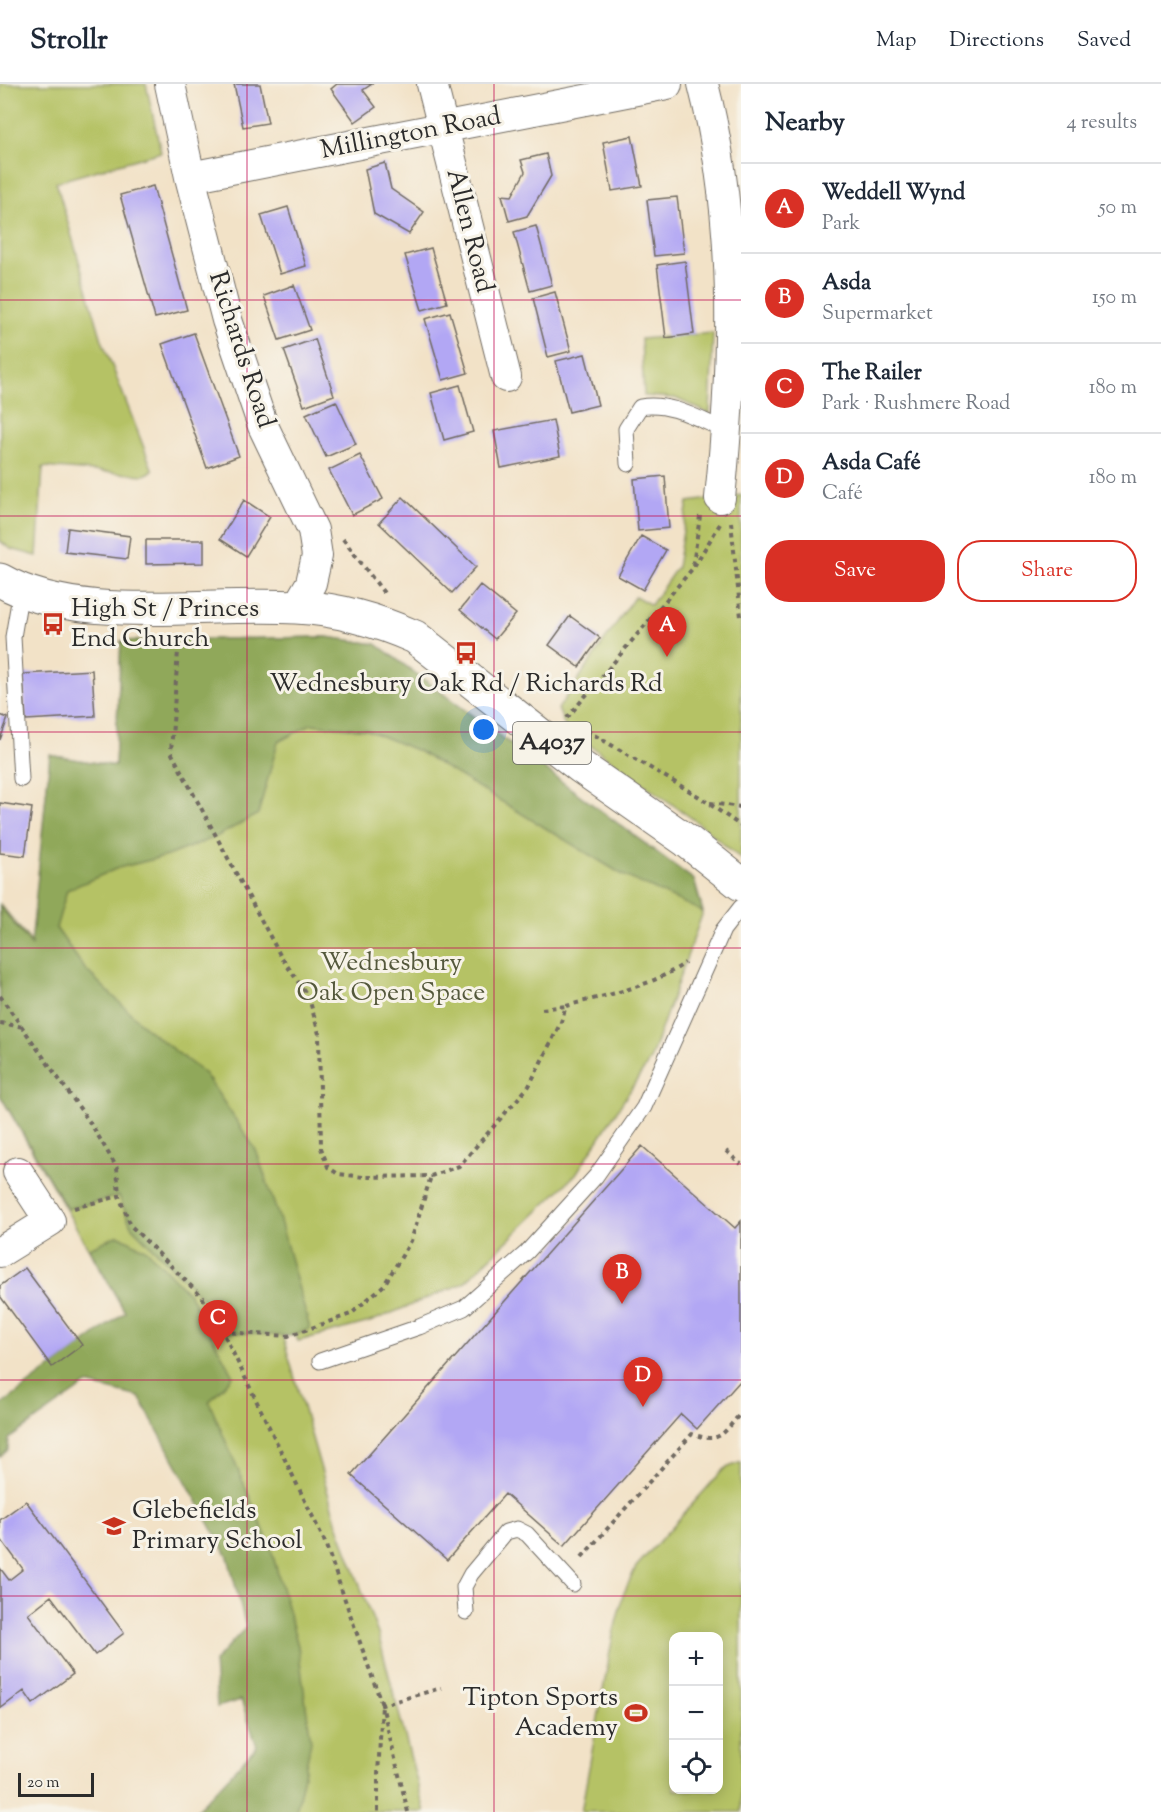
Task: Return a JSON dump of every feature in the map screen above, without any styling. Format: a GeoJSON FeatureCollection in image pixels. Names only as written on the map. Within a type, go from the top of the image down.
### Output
{"type":"FeatureCollection","features":[{"type":"Feature","properties":{"kind":"main road","name":"A4037"},"geometry":{"type":"LineString","coordinates":[[10,585],[56,601],[120,608],[297,607],[357,614],[415,637],[581,766],[687,841],[741,884]]}},
{"type":"Feature","properties":{"kind":"street","name":"Richards Road"},"geometry":{"type":"LineString","coordinates":[[170,84],[190,177],[227,320],[263,426],[313,530],[317,556],[311,583],[297,607]]}},
{"type":"Feature","properties":{"kind":"street","name":"Allen Road"},"geometry":{"type":"LineString","coordinates":[[432,84],[506,377]]}},
{"type":"Feature","properties":{"kind":"street","name":"Millington Road"},"geometry":{"type":"LineString","coordinates":[[190,177],[667,84]]}},
{"type":"Feature","properties":{"kind":"street"},"geometry":{"type":"LineString","coordinates":[[703,84],[716,135],[731,287],[725,503]]}},
{"type":"Feature","properties":{"kind":"street"},"geometry":{"type":"LineString","coordinates":[[0,1252],[50,1221],[18,1172]]}},
{"type":"Feature","properties":{"kind":"lane"},"geometry":{"type":"LineString","coordinates":[[627,464],[626,429],[640,407],[655,404],[670,408],[727,431]]}},
{"type":"Feature","properties":{"kind":"lane"},"geometry":{"type":"LineString","coordinates":[[10,585],[21,779]]}},
{"type":"Feature","properties":{"kind":"lane"},"geometry":{"type":"LineString","coordinates":[[320,1361],[464,1308],[527,1252],[596,1176],[644,1107],[718,940],[741,907]]}},
{"type":"Feature","properties":{"kind":"lane"},"geometry":{"type":"LineString","coordinates":[[466,1612],[464,1587],[471,1574],[506,1532],[517,1529],[526,1534],[573,1584]]}},
{"type":"Feature","properties":{"kind":"path"},"geometry":{"type":"LineString","coordinates":[[693,568],[702,498],[725,503]]}},
{"type":"Feature","properties":{"kind":"path"},"geometry":{"type":"LineString","coordinates":[[567,718],[693,568],[725,503]]}},
{"type":"Feature","properties":{"kind":"path"},"geometry":{"type":"LineString","coordinates":[[725,503],[741,616]]}},
{"type":"Feature","properties":{"kind":"path"},"geometry":{"type":"LineString","coordinates":[[342,537],[385,595]]}},
{"type":"Feature","properties":{"kind":"path"},"geometry":{"type":"LineString","coordinates":[[170,607],[181,640],[171,752],[280,955],[309,998],[319,1034],[321,1148],[328,1167],[338,1174],[364,1177],[430,1176],[459,1166],[529,1086],[561,1022],[566,1006]]}},
{"type":"Feature","properties":{"kind":"path"},"geometry":{"type":"LineString","coordinates":[[520,717],[567,718],[709,803],[741,826]]}},
{"type":"Feature","properties":{"kind":"path"},"geometry":{"type":"LineString","coordinates":[[709,803],[741,807]]}},
{"type":"Feature","properties":{"kind":"path"},"geometry":{"type":"LineString","coordinates":[[542,1009],[566,1006],[618,992],[671,973],[718,940]]}},
{"type":"Feature","properties":{"kind":"path"},"geometry":{"type":"LineString","coordinates":[[0,996],[93,1126],[117,1168],[119,1196],[131,1226],[202,1297],[224,1332],[324,1540],[382,1705],[408,1812]]}},
{"type":"Feature","properties":{"kind":"path"},"geometry":{"type":"LineString","coordinates":[[0,1023],[23,1028]]}},
{"type":"Feature","properties":{"kind":"path"},"geometry":{"type":"LineString","coordinates":[[726,1151],[741,1164]]}},
{"type":"Feature","properties":{"kind":"path"},"geometry":{"type":"LineString","coordinates":[[224,1332],[288,1336],[351,1314],[384,1285],[411,1241],[430,1176]]}},
{"type":"Feature","properties":{"kind":"path"},"geometry":{"type":"LineString","coordinates":[[50,1221],[67,1209],[119,1196]]}},
{"type":"Feature","properties":{"kind":"path"},"geometry":{"type":"LineString","coordinates":[[582,1557],[692,1434],[710,1440],[719,1438],[741,1413]]}},
{"type":"Feature","properties":{"kind":"path"},"geometry":{"type":"LineString","coordinates":[[382,1705],[441,1688]]}},
{"type":"Feature","properties":{"kind":"path"},"geometry":{"type":"LineString","coordinates":[[378,1812],[382,1705]]}},
{"type":"Feature","properties":{"kind":"green space"},"geometry":{"type":"Polygon","coordinates":[[[0,84],[146,84],[161,152],[56,182],[102,340],[153,471],[144,475],[43,467],[37,556],[11,549],[0,541],[0,84]]]}},
{"type":"Feature","properties":{"kind":"green space"},"geometry":{"type":"Polygon","coordinates":[[[713,333],[710,414],[675,398],[644,396],[641,339],[713,333]]]}},
{"type":"Feature","properties":{"kind":"green space"},"geometry":{"type":"Polygon","coordinates":[[[741,495],[741,859],[701,825],[566,728],[558,709],[635,596],[651,605],[677,567],[688,502],[741,495]]]}},
{"type":"Feature","properties":{"kind":"green space","name":"Wednesbury Oak Open Space"},"geometry":{"type":"Polygon","coordinates":[[[326,637],[376,644],[694,880],[703,912],[650,1060],[576,1174],[464,1283],[370,1322],[298,1341],[250,1223],[336,1521],[378,1634],[425,1812],[209,1812],[268,1786],[273,1646],[125,1312],[0,1095],[0,904],[32,943],[50,755],[115,766],[121,641],[326,637]]]}},
{"type":"Feature","properties":{"kind":"green space"},"geometry":{"type":"Polygon","coordinates":[[[326,637],[376,644],[694,880],[703,912],[623,875],[418,751],[367,730],[311,724],[278,742],[258,814],[216,837],[167,856],[118,868],[67,890],[56,928],[85,969],[147,1029],[205,1074],[256,1150],[280,1221],[310,1329],[288,1336],[223,1332],[202,1297],[131,1226],[119,1196],[67,1209],[0,1095],[0,906],[31,945],[50,755],[115,766],[121,641],[326,637]]]}},
{"type":"Feature","properties":{"kind":"green space"},"geometry":{"type":"Polygon","coordinates":[[[118,1235],[147,1250],[190,1295],[233,1376],[209,1402],[270,1545],[298,1646],[311,1742],[296,1812],[195,1812],[257,1746],[241,1700],[217,1707],[214,1662],[246,1627],[228,1557],[139,1397],[87,1384],[9,1439],[8,1450],[0,1457],[0,1406],[125,1312],[89,1248],[118,1235]]]}},
{"type":"Feature","properties":{"kind":"green space","name":"Tipton Sports Academy"},"geometry":{"type":"Polygon","coordinates":[[[741,1462],[741,1812],[581,1812],[613,1635],[623,1595],[636,1567],[724,1469],[741,1462]]]}},
{"type":"Feature","properties":{"kind":"building"},"geometry":{"type":"Polygon","coordinates":[[[234,84],[260,84],[268,123],[243,127],[234,84]]]}},
{"type":"Feature","properties":{"kind":"building"},"geometry":{"type":"Polygon","coordinates":[[[337,84],[372,84],[363,90],[376,107],[355,122],[331,89],[337,84]]]}},
{"type":"Feature","properties":{"kind":"building"},"geometry":{"type":"Polygon","coordinates":[[[632,136],[642,186],[612,191],[603,142],[632,136]]]}},
{"type":"Feature","properties":{"kind":"building"},"geometry":{"type":"Polygon","coordinates":[[[546,154],[551,176],[527,216],[509,221],[502,195],[512,196],[525,172],[521,160],[546,154]]]}},
{"type":"Feature","properties":{"kind":"building"},"geometry":{"type":"Polygon","coordinates":[[[385,163],[391,189],[424,212],[409,234],[374,214],[365,169],[385,163]]]}},
{"type":"Feature","properties":{"kind":"building"},"geometry":{"type":"Polygon","coordinates":[[[153,186],[187,310],[155,318],[120,195],[153,186]]]}},
{"type":"Feature","properties":{"kind":"building"},"geometry":{"type":"Polygon","coordinates":[[[677,197],[684,253],[654,256],[647,200],[677,197]]]}},
{"type":"Feature","properties":{"kind":"building"},"geometry":{"type":"Polygon","coordinates":[[[288,207],[306,266],[280,274],[261,215],[288,207]]]}},
{"type":"Feature","properties":{"kind":"building"},"geometry":{"type":"Polygon","coordinates":[[[536,226],[552,285],[530,291],[514,232],[536,226]]]}},
{"type":"Feature","properties":{"kind":"building"},"geometry":{"type":"Polygon","coordinates":[[[431,248],[447,303],[422,310],[405,255],[431,248]]]}},
{"type":"Feature","properties":{"kind":"building"},"geometry":{"type":"Polygon","coordinates":[[[685,261],[694,334],[666,338],[657,265],[685,261]]]}},
{"type":"Feature","properties":{"kind":"building"},"geometry":{"type":"Polygon","coordinates":[[[294,285],[310,330],[279,340],[264,296],[294,285]]]}},
{"type":"Feature","properties":{"kind":"building"},"geometry":{"type":"Polygon","coordinates":[[[555,292],[571,351],[548,357],[533,298],[555,292]]]}},
{"type":"Feature","properties":{"kind":"building"},"geometry":{"type":"Polygon","coordinates":[[[450,312],[468,373],[443,380],[425,319],[450,312]]]}},
{"type":"Feature","properties":{"kind":"building"},"geometry":{"type":"Polygon","coordinates":[[[194,333],[239,456],[207,468],[162,344],[194,333]]]}},
{"type":"Feature","properties":{"kind":"building"},"geometry":{"type":"Polygon","coordinates":[[[315,339],[334,395],[304,406],[284,350],[315,339]]]}},
{"type":"Feature","properties":{"kind":"building"},"geometry":{"type":"Polygon","coordinates":[[[585,354],[598,405],[569,412],[556,361],[585,354]]]}},
{"type":"Feature","properties":{"kind":"building"},"geometry":{"type":"Polygon","coordinates":[[[460,385],[473,432],[444,440],[431,393],[460,385]]]}},
{"type":"Feature","properties":{"kind":"building"},"geometry":{"type":"Polygon","coordinates":[[[336,401],[356,444],[326,457],[306,414],[336,401]]]}},
{"type":"Feature","properties":{"kind":"building"},"geometry":{"type":"Polygon","coordinates":[[[553,420],[560,456],[501,468],[494,431],[553,420]]]}},
{"type":"Feature","properties":{"kind":"building"},"geometry":{"type":"Polygon","coordinates":[[[360,455],[383,499],[352,515],[329,470],[360,455]]]}},
{"type":"Feature","properties":{"kind":"building"},"geometry":{"type":"Polygon","coordinates":[[[665,476],[669,528],[638,531],[634,479],[665,476]]]}},
{"type":"Feature","properties":{"kind":"building"},"geometry":{"type":"Polygon","coordinates":[[[403,497],[476,567],[452,593],[379,523],[403,497]]]}},
{"type":"Feature","properties":{"kind":"building"},"geometry":{"type":"Polygon","coordinates":[[[244,500],[270,517],[246,556],[220,539],[244,500]]]}},
{"type":"Feature","properties":{"kind":"building"},"geometry":{"type":"Polygon","coordinates":[[[68,528],[130,536],[127,559],[65,552],[68,528]]]}},
{"type":"Feature","properties":{"kind":"building"},"geometry":{"type":"Polygon","coordinates":[[[641,536],[666,550],[643,590],[618,576],[641,536]]]}},
{"type":"Feature","properties":{"kind":"building"},"geometry":{"type":"Polygon","coordinates":[[[146,540],[204,540],[204,563],[146,564],[146,540]]]}},
{"type":"Feature","properties":{"kind":"building"},"geometry":{"type":"Polygon","coordinates":[[[480,585],[516,614],[495,639],[460,610],[480,585]]]}},
{"type":"Feature","properties":{"kind":"building"},"geometry":{"type":"Polygon","coordinates":[[[570,616],[600,638],[579,667],[549,645],[570,616]]]}},
{"type":"Feature","properties":{"kind":"building"},"geometry":{"type":"Polygon","coordinates":[[[92,670],[95,716],[26,720],[23,674],[92,670]]]}},
{"type":"Feature","properties":{"kind":"building"},"geometry":{"type":"Polygon","coordinates":[[[0,715],[8,718],[0,740],[0,715]]]}},
{"type":"Feature","properties":{"kind":"building"},"geometry":{"type":"Polygon","coordinates":[[[0,803],[32,808],[25,856],[0,853],[0,803]]]}},
{"type":"Feature","properties":{"kind":"building"},"geometry":{"type":"Polygon","coordinates":[[[642,1146],[735,1228],[741,1221],[741,1380],[697,1429],[681,1414],[564,1546],[505,1494],[447,1560],[351,1475],[642,1146]]]}},
{"type":"Feature","properties":{"kind":"building"},"geometry":{"type":"Polygon","coordinates":[[[25,1268],[82,1345],[52,1367],[0,1296],[0,1286],[25,1268]]]}},
{"type":"Feature","properties":{"kind":"building"},"geometry":{"type":"Polygon","coordinates":[[[26,1501],[124,1633],[95,1655],[51,1596],[28,1614],[73,1674],[33,1704],[24,1691],[0,1709],[0,1568],[9,1580],[23,1569],[0,1538],[0,1520],[26,1501]]]}},
{"type":"Feature","properties":{"kind":"place","name":"High St / Princes End Church"},"geometry":{"type":"Point","coordinates":[53,624]}},
{"type":"Feature","properties":{"kind":"place","name":"Wednesbury Oak Rd / Richards Rd"},"geometry":{"type":"Point","coordinates":[466,653]}},
{"type":"Feature","properties":{"kind":"place","name":"Weddell Wynd"},"geometry":{"type":"Point","coordinates":[667,657]}},
{"type":"Feature","properties":{"kind":"place","name":"Asda"},"geometry":{"type":"Point","coordinates":[622,1304]}},
{"type":"Feature","properties":{"kind":"place","name":"The Railer"},"geometry":{"type":"Point","coordinates":[218,1350]}},
{"type":"Feature","properties":{"kind":"place","name":"Asda Café"},"geometry":{"type":"Point","coordinates":[643,1407]}},
{"type":"Feature","properties":{"kind":"place","name":"Glebefields Primary School"},"geometry":{"type":"Point","coordinates":[114,1526]}},
{"type":"Feature","properties":{"kind":"place","name":"Tipton Sports Academy"},"geometry":{"type":"Point","coordinates":[636,1713]}}]}
